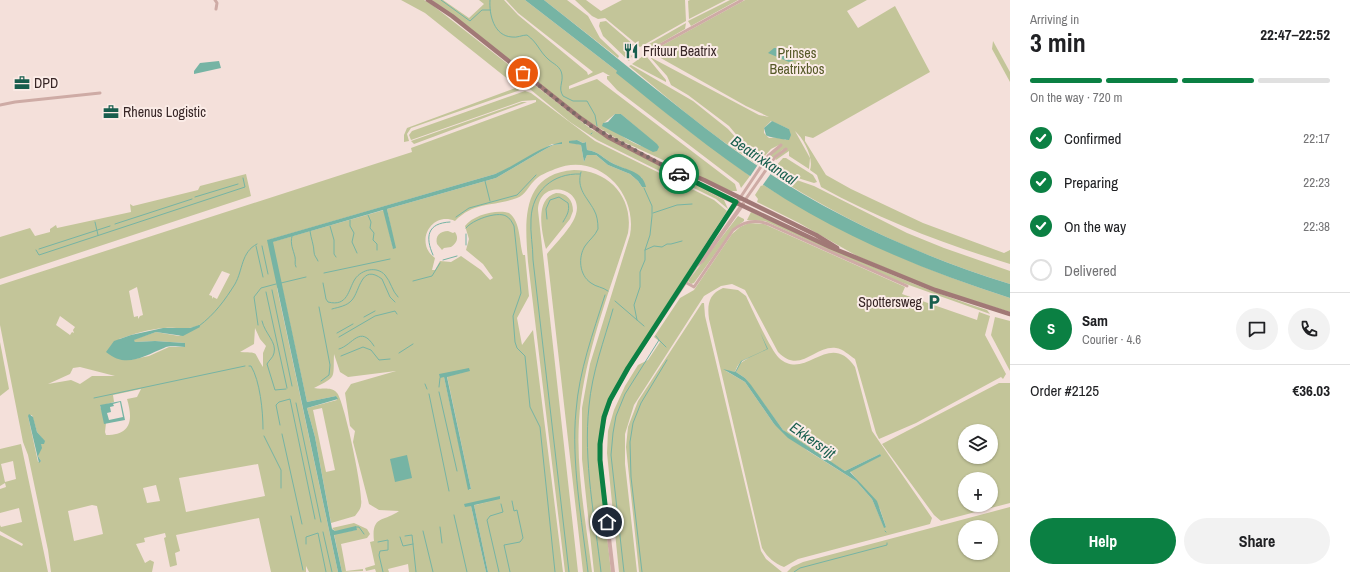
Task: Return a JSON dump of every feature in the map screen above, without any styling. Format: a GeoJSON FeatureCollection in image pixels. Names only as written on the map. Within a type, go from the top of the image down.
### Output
{"type":"FeatureCollection","features":[{"type":"Feature","properties":{"kind":"main road"},"geometry":{"type":"LineString","coordinates":[[428,0],[452,16],[589,125],[608,136],[662,163],[692,175],[745,200],[816,235],[840,250],[886,271],[935,290],[1010,314]]}},
{"type":"Feature","properties":{"kind":"main road"},"geometry":{"type":"LineString","coordinates":[[662,163],[688,179],[741,205],[830,247],[840,250]]}},
{"type":"Feature","properties":{"kind":"street"},"geometry":{"type":"LineString","coordinates":[[215,0],[217,3],[216,9]]}},
{"type":"Feature","properties":{"kind":"street"},"geometry":{"type":"LineString","coordinates":[[649,51],[742,0]]}},
{"type":"Feature","properties":{"kind":"street"},"geometry":{"type":"LineString","coordinates":[[0,105],[100,93]]}},
{"type":"Feature","properties":{"kind":"street"},"geometry":{"type":"LineString","coordinates":[[613,572],[600,460],[601,432],[604,417],[618,384],[696,266],[709,242],[768,156],[781,145]]}},
{"type":"Feature","properties":{"kind":"street"},"geometry":{"type":"LineString","coordinates":[[696,266],[702,261],[774,160],[786,149]]}},
{"type":"Feature","properties":{"kind":"street"},"geometry":{"type":"LineString","coordinates":[[685,282],[694,287],[731,233],[746,222],[757,221],[768,224],[907,286]]}},
{"type":"Feature","properties":{"kind":"green space"},"geometry":{"type":"Polygon","coordinates":[[[401,0],[424,0],[431,4],[591,129],[724,200],[728,209],[716,199],[597,140],[570,122],[531,90],[526,88],[411,128],[407,134],[409,141],[404,142],[404,135],[407,128],[518,87],[425,13],[401,0]]]}},
{"type":"Feature","properties":{"kind":"green space"},"geometry":{"type":"Polygon","coordinates":[[[432,0],[443,0],[469,18],[484,4],[479,0],[504,0],[518,15],[587,72],[588,75],[593,72],[518,13],[506,0],[525,0],[617,71],[676,121],[750,176],[741,188],[739,183],[617,90],[607,79],[607,76],[610,76],[603,72],[569,86],[569,89],[597,79],[735,184],[737,191],[731,191],[617,139],[583,118],[432,0]],[[615,114],[604,123],[623,137],[636,144],[658,149],[658,146],[621,114],[615,114]]]}},
{"type":"Feature","properties":{"kind":"green space"},"geometry":{"type":"Polygon","coordinates":[[[544,0],[567,0],[588,16],[600,38],[619,56],[618,58],[544,0]]]}},
{"type":"Feature","properties":{"kind":"green space"},"geometry":{"type":"Polygon","coordinates":[[[575,0],[586,0],[601,11],[622,0],[685,0],[686,21],[640,47],[605,18],[598,19],[592,16],[575,0]]]}},
{"type":"Feature","properties":{"kind":"green space"},"geometry":{"type":"Polygon","coordinates":[[[726,0],[689,19],[688,1],[726,0]]]}},
{"type":"Feature","properties":{"kind":"green space"},"geometry":{"type":"Polygon","coordinates":[[[730,0],[738,0],[691,26],[688,21],[730,0]]]}},
{"type":"Feature","properties":{"kind":"green space","name":"Prinses Beatrixbos"},"geometry":{"type":"Polygon","coordinates":[[[745,0],[867,0],[847,11],[858,28],[895,6],[930,72],[813,138],[805,136],[805,141],[826,175],[851,189],[923,223],[1004,253],[1010,250],[1010,264],[937,240],[890,221],[821,187],[817,175],[810,170],[811,160],[807,149],[802,139],[795,131],[810,158],[809,169],[789,156],[789,151],[776,160],[775,159],[783,149],[773,158],[770,156],[781,144],[771,149],[763,158],[745,145],[729,126],[688,95],[671,85],[667,76],[650,57],[759,115],[769,117],[746,106],[650,52],[745,0]],[[771,121],[764,128],[764,133],[769,138],[779,137],[786,140],[789,129],[771,121]]]}},
{"type":"Feature","properties":{"kind":"green space"},"geometry":{"type":"Polygon","coordinates":[[[606,21],[634,45],[625,50],[632,56],[629,61],[603,36],[599,26],[600,22],[606,21]]]}},
{"type":"Feature","properties":{"kind":"green space"},"geometry":{"type":"Polygon","coordinates":[[[686,23],[685,29],[647,51],[642,48],[686,23]]]}},
{"type":"Feature","properties":{"kind":"green space"},"geometry":{"type":"Polygon","coordinates":[[[993,41],[1010,72],[1010,82],[992,49],[993,41]]]}},
{"type":"Feature","properties":{"kind":"green space"},"geometry":{"type":"Polygon","coordinates":[[[643,56],[647,57],[666,80],[666,82],[632,64],[643,56]]]}},
{"type":"Feature","properties":{"kind":"green space"},"geometry":{"type":"Polygon","coordinates":[[[631,65],[693,101],[728,129],[748,151],[785,176],[814,186],[907,233],[944,248],[1010,271],[1010,284],[935,258],[899,243],[865,227],[798,190],[731,147],[629,66],[631,65]]]}},
{"type":"Feature","properties":{"kind":"green space"},"geometry":{"type":"Polygon","coordinates":[[[525,91],[531,93],[595,141],[714,200],[727,211],[619,379],[606,407],[599,463],[611,572],[594,572],[582,459],[582,408],[590,364],[630,235],[631,219],[628,204],[621,190],[611,179],[599,171],[586,166],[571,165],[555,169],[541,175],[522,195],[517,198],[477,207],[462,215],[455,221],[446,219],[439,220],[428,230],[426,244],[429,252],[435,258],[432,270],[435,270],[440,261],[451,262],[461,256],[481,270],[490,280],[493,278],[483,264],[466,250],[469,239],[465,226],[479,216],[492,212],[504,212],[509,213],[513,217],[518,227],[523,255],[525,255],[529,296],[517,318],[522,345],[533,330],[563,572],[488,572],[474,505],[471,506],[486,572],[409,572],[408,564],[388,569],[389,572],[376,572],[375,569],[366,571],[365,568],[375,565],[370,542],[374,541],[375,527],[377,523],[399,511],[379,510],[369,504],[353,442],[355,431],[350,426],[345,393],[351,384],[396,371],[348,377],[340,372],[334,354],[334,369],[332,376],[327,381],[314,388],[335,391],[340,399],[360,484],[361,505],[355,516],[331,523],[315,437],[307,408],[337,400],[336,396],[307,402],[282,287],[277,288],[338,572],[309,572],[306,566],[306,572],[271,572],[259,518],[176,535],[180,551],[175,553],[177,565],[170,567],[164,538],[166,537],[165,533],[144,538],[145,542],[136,544],[145,563],[150,560],[154,562],[152,572],[51,572],[48,550],[28,455],[23,442],[0,325],[0,285],[412,152],[411,148],[531,104],[536,102],[536,100],[522,101],[411,140],[409,135],[412,131],[525,91]],[[577,140],[569,142],[581,145],[584,162],[587,155],[596,155],[608,165],[630,174],[642,187],[642,178],[610,162],[595,152],[587,150],[586,142],[583,143],[577,140]],[[552,144],[511,168],[495,174],[268,240],[279,275],[272,242],[384,210],[393,248],[395,248],[387,209],[496,178],[553,145],[562,144],[552,144]],[[222,271],[209,295],[212,296],[212,299],[213,297],[217,299],[230,274],[222,271]],[[137,287],[129,291],[134,317],[138,316],[138,319],[143,315],[137,287]],[[60,316],[56,325],[70,335],[72,332],[74,333],[73,330],[75,327],[60,316]],[[199,325],[195,327],[153,329],[119,339],[129,360],[149,356],[169,347],[185,347],[185,343],[155,341],[135,342],[133,340],[156,332],[179,336],[199,325]],[[255,328],[254,344],[240,352],[254,353],[263,367],[263,353],[266,346],[260,339],[255,328]],[[80,367],[73,368],[70,374],[48,384],[71,380],[80,384],[92,376],[115,376],[80,367]],[[447,376],[444,377],[469,490],[471,489],[447,376]],[[141,389],[113,395],[114,402],[100,406],[106,423],[106,435],[115,434],[126,429],[130,419],[127,399],[137,397],[141,389]],[[322,408],[313,410],[326,472],[335,470],[322,408]],[[32,415],[28,416],[38,462],[41,461],[38,456],[42,438],[37,432],[32,415]],[[258,464],[179,478],[186,512],[265,496],[258,464]],[[156,485],[143,488],[147,503],[160,501],[156,485]],[[92,505],[68,511],[74,541],[103,534],[97,506],[92,505]]]}},
{"type":"Feature","properties":{"kind":"green space"},"geometry":{"type":"Polygon","coordinates":[[[522,102],[527,102],[414,144],[411,141],[522,102]]]}},
{"type":"Feature","properties":{"kind":"green space"},"geometry":{"type":"Polygon","coordinates":[[[783,158],[786,158],[813,175],[817,182],[814,183],[788,175],[775,167],[783,158]]]}},
{"type":"Feature","properties":{"kind":"green space"},"geometry":{"type":"Polygon","coordinates":[[[574,170],[587,171],[598,175],[616,188],[623,198],[627,208],[629,220],[628,233],[591,350],[581,397],[578,440],[580,478],[592,572],[583,572],[547,254],[568,229],[574,219],[577,205],[574,197],[568,192],[553,190],[545,193],[540,200],[538,210],[578,572],[565,572],[528,262],[526,231],[530,202],[535,190],[544,180],[556,173],[574,170]]]}},
{"type":"Feature","properties":{"kind":"green space"},"geometry":{"type":"Polygon","coordinates":[[[246,174],[251,196],[0,279],[0,237],[30,228],[35,236],[50,232],[50,229],[56,225],[57,228],[131,212],[130,204],[133,206],[198,190],[200,186],[246,174]]]}},
{"type":"Feature","properties":{"kind":"green space"},"geometry":{"type":"Polygon","coordinates":[[[762,184],[821,219],[882,249],[913,263],[1010,298],[1010,312],[936,289],[857,256],[799,223],[757,202],[758,199],[755,195],[762,184]]]}},
{"type":"Feature","properties":{"kind":"green space"},"geometry":{"type":"Polygon","coordinates":[[[556,193],[563,194],[571,200],[573,211],[570,219],[546,249],[541,217],[542,209],[549,196],[556,193]]]}},
{"type":"Feature","properties":{"kind":"green space"},"geometry":{"type":"Polygon","coordinates":[[[751,212],[838,252],[926,289],[987,310],[990,314],[892,279],[765,221],[747,220],[751,212]]]}},
{"type":"Feature","properties":{"kind":"green space"},"geometry":{"type":"Polygon","coordinates":[[[738,216],[744,219],[744,221],[733,229],[694,283],[691,284],[688,281],[738,216]]]}},
{"type":"Feature","properties":{"kind":"green space"},"geometry":{"type":"Polygon","coordinates":[[[749,223],[764,224],[905,287],[902,294],[977,320],[979,312],[990,316],[985,335],[1006,374],[1003,379],[1001,377],[916,423],[879,439],[855,359],[844,351],[836,348],[828,348],[800,360],[793,361],[786,358],[778,352],[745,290],[732,284],[721,286],[704,296],[634,405],[625,434],[625,464],[637,572],[619,572],[607,453],[608,431],[614,410],[625,386],[638,365],[648,360],[660,342],[654,337],[680,298],[694,290],[732,234],[740,227],[749,223]]]}},
{"type":"Feature","properties":{"kind":"green space"},"geometry":{"type":"Polygon","coordinates":[[[448,231],[453,233],[455,232],[457,240],[451,247],[444,248],[442,250],[437,244],[437,236],[440,233],[448,231]]]}},
{"type":"Feature","properties":{"kind":"green space"},"geometry":{"type":"Polygon","coordinates":[[[723,288],[738,290],[746,296],[775,353],[779,358],[789,364],[799,364],[827,354],[836,353],[845,357],[855,367],[872,431],[932,518],[930,524],[798,559],[784,567],[774,562],[769,557],[762,548],[709,319],[708,309],[710,300],[718,290],[723,288]],[[739,364],[735,372],[726,371],[745,382],[774,424],[789,436],[745,378],[736,372],[739,364]],[[792,438],[808,451],[856,481],[872,499],[884,527],[886,527],[880,509],[850,471],[880,456],[880,454],[845,471],[792,438]]]}},
{"type":"Feature","properties":{"kind":"green space"},"geometry":{"type":"Polygon","coordinates":[[[702,303],[704,303],[705,316],[761,551],[766,559],[782,572],[639,572],[626,447],[628,427],[638,401],[702,303]]]}},
{"type":"Feature","properties":{"kind":"green space"},"geometry":{"type":"Polygon","coordinates":[[[995,317],[1010,321],[1010,371],[991,335],[995,317]]]}},
{"type":"Feature","properties":{"kind":"green space"},"geometry":{"type":"Polygon","coordinates":[[[0,342],[9,389],[0,396],[0,342]]]}},
{"type":"Feature","properties":{"kind":"green space"},"geometry":{"type":"Polygon","coordinates":[[[999,383],[1010,383],[1010,503],[998,506],[998,472],[958,472],[958,512],[976,512],[941,521],[934,515],[882,444],[999,383]]]}},
{"type":"Feature","properties":{"kind":"green space"},"geometry":{"type":"Polygon","coordinates":[[[21,444],[48,572],[0,572],[0,535],[22,546],[23,544],[0,531],[0,525],[1,527],[22,522],[19,508],[0,513],[0,489],[6,487],[5,483],[0,486],[0,449],[21,444]],[[13,461],[1,464],[5,482],[16,479],[13,461]]]}},
{"type":"Feature","properties":{"kind":"green space"},"geometry":{"type":"Polygon","coordinates":[[[1010,507],[1010,572],[787,572],[792,567],[803,562],[958,521],[958,560],[998,560],[998,520],[961,520],[991,512],[998,512],[998,510],[1010,507]]]}},
{"type":"Feature","properties":{"kind":"green space"},"geometry":{"type":"Polygon","coordinates":[[[354,523],[367,529],[370,534],[367,538],[341,544],[346,571],[363,569],[363,571],[342,572],[334,534],[356,530],[335,531],[332,528],[354,523]]]}},
{"type":"Feature","properties":{"kind":"water"},"geometry":{"type":"Polygon","coordinates":[[[525,0],[544,0],[729,146],[795,189],[864,227],[900,243],[973,272],[1010,284],[1010,298],[933,271],[883,250],[833,226],[783,198],[734,165],[686,129],[616,73],[617,71],[525,0]]]}},
{"type":"Feature","properties":{"kind":"water"},"geometry":{"type":"Polygon","coordinates":[[[774,48],[780,48],[794,57],[794,60],[789,62],[768,53],[774,48]]]}},
{"type":"Feature","properties":{"kind":"water"},"geometry":{"type":"Polygon","coordinates":[[[219,61],[221,68],[194,74],[194,71],[200,63],[219,61]]]}},
{"type":"Feature","properties":{"kind":"water"},"geometry":{"type":"Polygon","coordinates":[[[615,114],[621,114],[657,144],[659,147],[657,151],[653,152],[602,126],[603,123],[608,122],[615,114]]]}},
{"type":"Feature","properties":{"kind":"water"},"geometry":{"type":"Polygon","coordinates":[[[772,121],[789,129],[791,135],[789,140],[766,135],[764,128],[772,121]]]}},
{"type":"Feature","properties":{"kind":"water"},"geometry":{"type":"Polygon","coordinates":[[[577,140],[583,143],[586,142],[587,150],[595,152],[610,162],[638,174],[646,187],[642,187],[630,174],[608,165],[596,155],[587,155],[584,162],[581,145],[569,143],[569,141],[577,140]]]}},
{"type":"Feature","properties":{"kind":"water"},"geometry":{"type":"Polygon","coordinates":[[[562,142],[562,144],[553,145],[496,178],[387,209],[396,248],[393,249],[383,210],[273,242],[307,402],[336,396],[338,399],[307,408],[315,437],[332,529],[335,531],[356,526],[357,530],[334,535],[342,572],[338,572],[267,240],[495,174],[544,148],[553,144],[562,142]]]}},
{"type":"Feature","properties":{"kind":"water"},"geometry":{"type":"Polygon","coordinates":[[[199,325],[200,327],[183,336],[156,332],[134,340],[135,342],[155,341],[185,343],[185,347],[166,347],[142,357],[128,360],[121,360],[106,352],[114,341],[131,335],[163,328],[190,328],[199,325]]]}},
{"type":"Feature","properties":{"kind":"water"},"geometry":{"type":"Polygon","coordinates":[[[760,332],[768,349],[742,361],[736,372],[745,378],[751,385],[783,430],[845,471],[880,454],[881,456],[850,472],[877,501],[886,527],[884,528],[872,499],[856,481],[788,438],[774,424],[745,382],[723,369],[735,372],[741,361],[767,349],[760,332]]]}},
{"type":"Feature","properties":{"kind":"water"},"geometry":{"type":"Polygon","coordinates":[[[469,368],[470,371],[447,377],[471,489],[468,490],[444,377],[440,378],[439,374],[469,368]]]}},
{"type":"Feature","properties":{"kind":"water"},"geometry":{"type":"Polygon","coordinates":[[[121,401],[125,420],[104,424],[100,405],[121,401]],[[120,402],[113,404],[114,406],[110,407],[111,412],[107,413],[109,420],[123,417],[120,402]]]}},
{"type":"Feature","properties":{"kind":"water"},"geometry":{"type":"Polygon","coordinates":[[[29,414],[33,417],[37,432],[45,441],[44,444],[41,444],[42,448],[38,456],[41,461],[39,463],[28,416],[29,414]]]}},
{"type":"Feature","properties":{"kind":"water"},"geometry":{"type":"Polygon","coordinates":[[[407,455],[412,478],[395,482],[390,459],[407,455]]]}},
{"type":"Feature","properties":{"kind":"water"},"geometry":{"type":"Polygon","coordinates":[[[500,496],[500,499],[474,505],[488,572],[486,572],[471,506],[465,507],[464,504],[500,496]]]}},
{"type":"Feature","properties":{"kind":"pier"},"geometry":{"type":"Polygon","coordinates":[[[759,163],[772,172],[762,186],[749,178],[759,163]]]}},
{"type":"Feature","properties":{"kind":"waterway"},"geometry":{"type":"LineString","coordinates":[[441,0],[470,21],[482,10],[490,10]]}},
{"type":"Feature","properties":{"kind":"waterway","name":"Ekkersrijt"},"geometry":{"type":"LineString","coordinates":[[490,0],[490,12],[497,29],[506,36],[514,37],[527,35],[531,38],[545,56],[560,69],[562,78],[561,90],[563,96],[573,101],[587,101],[595,115],[597,126]]}},
{"type":"Feature","properties":{"kind":"waterway","name":"Ekkersrijt"},"geometry":{"type":"LineString","coordinates":[[581,172],[581,188],[595,212],[598,229],[585,246],[581,255],[582,271],[587,280],[608,291]]}},
{"type":"Feature","properties":{"kind":"waterway"},"geometry":{"type":"LineString","coordinates":[[569,572],[533,260],[531,219],[535,200],[546,186],[553,180],[561,177],[570,174],[580,174]]}},
{"type":"Feature","properties":{"kind":"waterway"},"geometry":{"type":"LineString","coordinates":[[456,217],[469,208],[517,195],[536,175]]}},
{"type":"Feature","properties":{"kind":"waterway"},"geometry":{"type":"LineString","coordinates":[[36,250],[39,255],[245,187],[243,178]]}},
{"type":"Feature","properties":{"kind":"waterway"},"geometry":{"type":"LineString","coordinates":[[485,181],[490,201]]}},
{"type":"Feature","properties":{"kind":"waterway"},"geometry":{"type":"LineString","coordinates":[[195,197],[238,184]]}},
{"type":"Feature","properties":{"kind":"waterway","name":"Ekkersrijt"},"geometry":{"type":"LineString","coordinates":[[637,320],[634,305],[640,287],[640,272],[645,260],[645,250],[650,235],[652,216],[652,206],[644,188]]}},
{"type":"Feature","properties":{"kind":"waterway"},"geometry":{"type":"LineString","coordinates":[[547,219],[546,209],[550,200],[559,197],[568,203],[569,206],[568,213],[563,222]]}},
{"type":"Feature","properties":{"kind":"waterway"},"geometry":{"type":"LineString","coordinates":[[115,224],[192,199]]}},
{"type":"Feature","properties":{"kind":"waterway"},"geometry":{"type":"LineString","coordinates":[[653,213],[677,205],[692,204]]}},
{"type":"Feature","properties":{"kind":"waterway"},"geometry":{"type":"LineString","coordinates":[[368,215],[371,222],[370,228],[374,233],[373,240],[377,244],[377,250]]}},
{"type":"Feature","properties":{"kind":"waterway"},"geometry":{"type":"LineString","coordinates":[[466,228],[479,219],[491,215],[502,215],[507,217],[511,220],[514,226],[521,293],[513,316],[515,342],[517,348],[525,356],[530,407],[540,427],[555,572]]}},
{"type":"Feature","properties":{"kind":"waterway"},"geometry":{"type":"LineString","coordinates":[[350,220],[350,226],[354,233],[352,242],[357,253]]}},
{"type":"Feature","properties":{"kind":"waterway"},"geometry":{"type":"LineString","coordinates":[[95,222],[98,235]]}},
{"type":"Feature","properties":{"kind":"waterway"},"geometry":{"type":"LineString","coordinates":[[433,255],[429,242],[432,228],[442,223],[450,222]]}},
{"type":"Feature","properties":{"kind":"waterway"},"geometry":{"type":"LineString","coordinates":[[39,249],[110,226]]}},
{"type":"Feature","properties":{"kind":"waterway"},"geometry":{"type":"LineString","coordinates":[[330,226],[334,240],[334,254],[336,257]]}},
{"type":"Feature","properties":{"kind":"waterway"},"geometry":{"type":"LineString","coordinates":[[310,231],[314,253],[318,261]]}},
{"type":"Feature","properties":{"kind":"waterway"},"geometry":{"type":"LineString","coordinates":[[466,234],[466,245]]}},
{"type":"Feature","properties":{"kind":"waterway"},"geometry":{"type":"LineString","coordinates":[[292,236],[291,239],[296,267]]}},
{"type":"Feature","properties":{"kind":"waterway"},"geometry":{"type":"LineString","coordinates":[[645,250],[654,246],[662,247],[667,244],[682,241]]}},
{"type":"Feature","properties":{"kind":"waterway"},"geometry":{"type":"LineString","coordinates":[[199,326],[215,312],[227,296],[238,279],[245,256],[252,247],[257,244]]}},
{"type":"Feature","properties":{"kind":"waterway"},"geometry":{"type":"LineString","coordinates":[[256,246],[263,277]]}},
{"type":"Feature","properties":{"kind":"waterway"},"geometry":{"type":"LineString","coordinates":[[262,246],[268,274]]}},
{"type":"Feature","properties":{"kind":"waterway"},"geometry":{"type":"LineString","coordinates":[[443,260],[457,256]]}},
{"type":"Feature","properties":{"kind":"waterway"},"geometry":{"type":"LineString","coordinates":[[324,273],[390,259]]}},
{"type":"Feature","properties":{"kind":"waterway"},"geometry":{"type":"LineString","coordinates":[[413,281],[432,276],[440,263]]}},
{"type":"Feature","properties":{"kind":"waterway"},"geometry":{"type":"LineString","coordinates":[[323,283],[328,302],[340,302],[346,296],[358,276],[365,271],[378,270],[385,275],[398,297]]}},
{"type":"Feature","properties":{"kind":"waterway"},"geometry":{"type":"LineString","coordinates":[[332,309],[348,304],[355,296],[362,280],[365,276],[370,274],[382,279],[390,297],[395,302]]}},
{"type":"Feature","properties":{"kind":"waterway"},"geometry":{"type":"LineString","coordinates":[[281,283],[306,277]]}},
{"type":"Feature","properties":{"kind":"waterway"},"geometry":{"type":"LineString","coordinates":[[258,325],[254,297],[261,288],[276,284]]}},
{"type":"Feature","properties":{"kind":"waterway"},"geometry":{"type":"LineString","coordinates":[[272,290],[292,386]]}},
{"type":"Feature","properties":{"kind":"waterway"},"geometry":{"type":"LineString","coordinates":[[266,292],[287,388]]}},
{"type":"Feature","properties":{"kind":"waterway"},"geometry":{"type":"LineString","coordinates":[[588,572],[576,470],[576,411],[583,367],[605,295]]}},
{"type":"Feature","properties":{"kind":"waterway","name":"Ekkersrijt"},"geometry":{"type":"LineString","coordinates":[[615,301],[644,326]]}},
{"type":"Feature","properties":{"kind":"waterway"},"geometry":{"type":"LineString","coordinates":[[319,307],[330,365],[329,375],[321,381]]}},
{"type":"Feature","properties":{"kind":"waterway"},"geometry":{"type":"LineString","coordinates":[[601,572],[590,489],[588,427],[589,406],[593,381],[613,309]]}},
{"type":"Feature","properties":{"kind":"waterway"},"geometry":{"type":"LineString","coordinates":[[364,317],[375,311]]}},
{"type":"Feature","properties":{"kind":"waterway"},"geometry":{"type":"LineString","coordinates":[[339,337],[375,316],[395,311],[397,314]]}},
{"type":"Feature","properties":{"kind":"waterway"},"geometry":{"type":"LineString","coordinates":[[262,321],[274,345],[272,358],[267,364],[275,390],[286,389]]}},
{"type":"Feature","properties":{"kind":"waterway"},"geometry":{"type":"LineString","coordinates":[[337,333],[353,324]]}},
{"type":"Feature","properties":{"kind":"waterway"},"geometry":{"type":"LineString","coordinates":[[339,349],[360,336],[365,337],[374,346]]}},
{"type":"Feature","properties":{"kind":"waterway","name":"Ekkersrijt"},"geometry":{"type":"LineString","coordinates":[[624,572],[611,455],[613,433],[616,416],[625,394],[659,340],[656,336]]}},
{"type":"Feature","properties":{"kind":"waterway","name":"Ekkersrijt"},"geometry":{"type":"LineString","coordinates":[[659,340],[666,347]]}},
{"type":"Feature","properties":{"kind":"waterway"},"geometry":{"type":"LineString","coordinates":[[399,353],[413,344]]}},
{"type":"Feature","properties":{"kind":"waterway"},"geometry":{"type":"LineString","coordinates":[[341,356],[363,347],[371,350],[379,360],[390,359]]}},
{"type":"Feature","properties":{"kind":"waterway"},"geometry":{"type":"LineString","coordinates":[[642,572],[631,477],[630,442],[633,423],[641,403],[667,360]]}},
{"type":"Feature","properties":{"kind":"waterway"},"geometry":{"type":"LineString","coordinates":[[94,398],[245,366]]}},
{"type":"Feature","properties":{"kind":"waterway"},"geometry":{"type":"LineString","coordinates":[[249,366],[251,366],[254,372],[259,388],[262,405],[263,429]]}},
{"type":"Feature","properties":{"kind":"waterway"},"geometry":{"type":"LineString","coordinates":[[439,387],[440,378]]}},
{"type":"Feature","properties":{"kind":"waterway"},"geometry":{"type":"LineString","coordinates":[[425,384],[427,389]]}},
{"type":"Feature","properties":{"kind":"waterway"},"geometry":{"type":"LineString","coordinates":[[439,392],[457,471]]}},
{"type":"Feature","properties":{"kind":"waterway"},"geometry":{"type":"LineString","coordinates":[[429,394],[449,491]]}},
{"type":"Feature","properties":{"kind":"waterway"},"geometry":{"type":"LineString","coordinates":[[280,425],[276,405],[279,402],[290,399],[315,519]]}},
{"type":"Feature","properties":{"kind":"waterway"},"geometry":{"type":"LineString","coordinates":[[296,403],[321,522]]}},
{"type":"Feature","properties":{"kind":"waterway"},"geometry":{"type":"LineString","coordinates":[[282,434],[302,524]]}},
{"type":"Feature","properties":{"kind":"waterway"},"geometry":{"type":"LineString","coordinates":[[264,436],[281,470],[281,488]]}},
{"type":"Feature","properties":{"kind":"waterway"},"geometry":{"type":"LineString","coordinates":[[510,572],[504,545],[520,542],[523,538],[517,510],[514,511],[512,501]]}},
{"type":"Feature","properties":{"kind":"waterway"},"geometry":{"type":"LineString","coordinates":[[499,572],[487,520],[490,516],[503,512],[501,504]]}},
{"type":"Feature","properties":{"kind":"waterway"},"geometry":{"type":"LineString","coordinates":[[454,515],[467,572]]}},
{"type":"Feature","properties":{"kind":"waterway"},"geometry":{"type":"LineString","coordinates":[[291,516],[303,570]]}},
{"type":"Feature","properties":{"kind":"waterway"},"geometry":{"type":"LineString","coordinates":[[356,527],[359,527],[364,534]]}},
{"type":"Feature","properties":{"kind":"waterway"},"geometry":{"type":"LineString","coordinates":[[440,527],[442,543]]}},
{"type":"Feature","properties":{"kind":"waterway"},"geometry":{"type":"LineString","coordinates":[[423,531],[433,572]]}},
{"type":"Feature","properties":{"kind":"waterway"},"geometry":{"type":"LineString","coordinates":[[323,532],[332,572]]}},
{"type":"Feature","properties":{"kind":"waterway"},"geometry":{"type":"LineString","coordinates":[[306,544],[306,537],[318,533],[326,572]]}},
{"type":"Feature","properties":{"kind":"waterway"},"geometry":{"type":"LineString","coordinates":[[405,536],[412,535],[416,572]]}},
{"type":"Feature","properties":{"kind":"waterway"},"geometry":{"type":"LineString","coordinates":[[400,537],[403,546],[413,544]]}},
{"type":"Feature","properties":{"kind":"waterway"},"geometry":{"type":"LineString","coordinates":[[378,542],[388,540],[388,550],[380,551],[379,555],[383,572]]}},
{"type":"Feature","properties":{"kind":"waterway","name":"Ekkersrijt"},"geometry":{"type":"LineString","coordinates":[[794,572],[800,568],[887,545],[887,543]]}},
{"type":"Feature","properties":{"kind":"way so far"},"geometry":{"type":"LineString","coordinates":[[523,73],[589,125],[662,163],[679,174]]}},
{"type":"Feature","properties":{"kind":"place","name":"Frituur Beatrix"},"geometry":{"type":"Point","coordinates":[631,51]}},
{"type":"Feature","properties":{"kind":"place","name":"DPD"},"geometry":{"type":"Point","coordinates":[22,83]}},
{"type":"Feature","properties":{"kind":"place","name":"Rhenus Logistic"},"geometry":{"type":"Point","coordinates":[111,112]}},
{"type":"Feature","properties":{"kind":"place","name":"Spottersweg"},"geometry":{"type":"Point","coordinates":[934,302]}},
{"type":"Feature","properties":{"kind":"route"},"geometry":{"type":"LineString","coordinates":[[607,522],[600,460],[600,444],[604,417],[610,400],[628,368],[696,266],[709,242],[736,202],[679,174]]}},
{"type":"Feature","properties":{"kind":"water label","name":"Beatrixkanaal"},"geometry":{"type":"Point","coordinates":[764,160]}}]}
